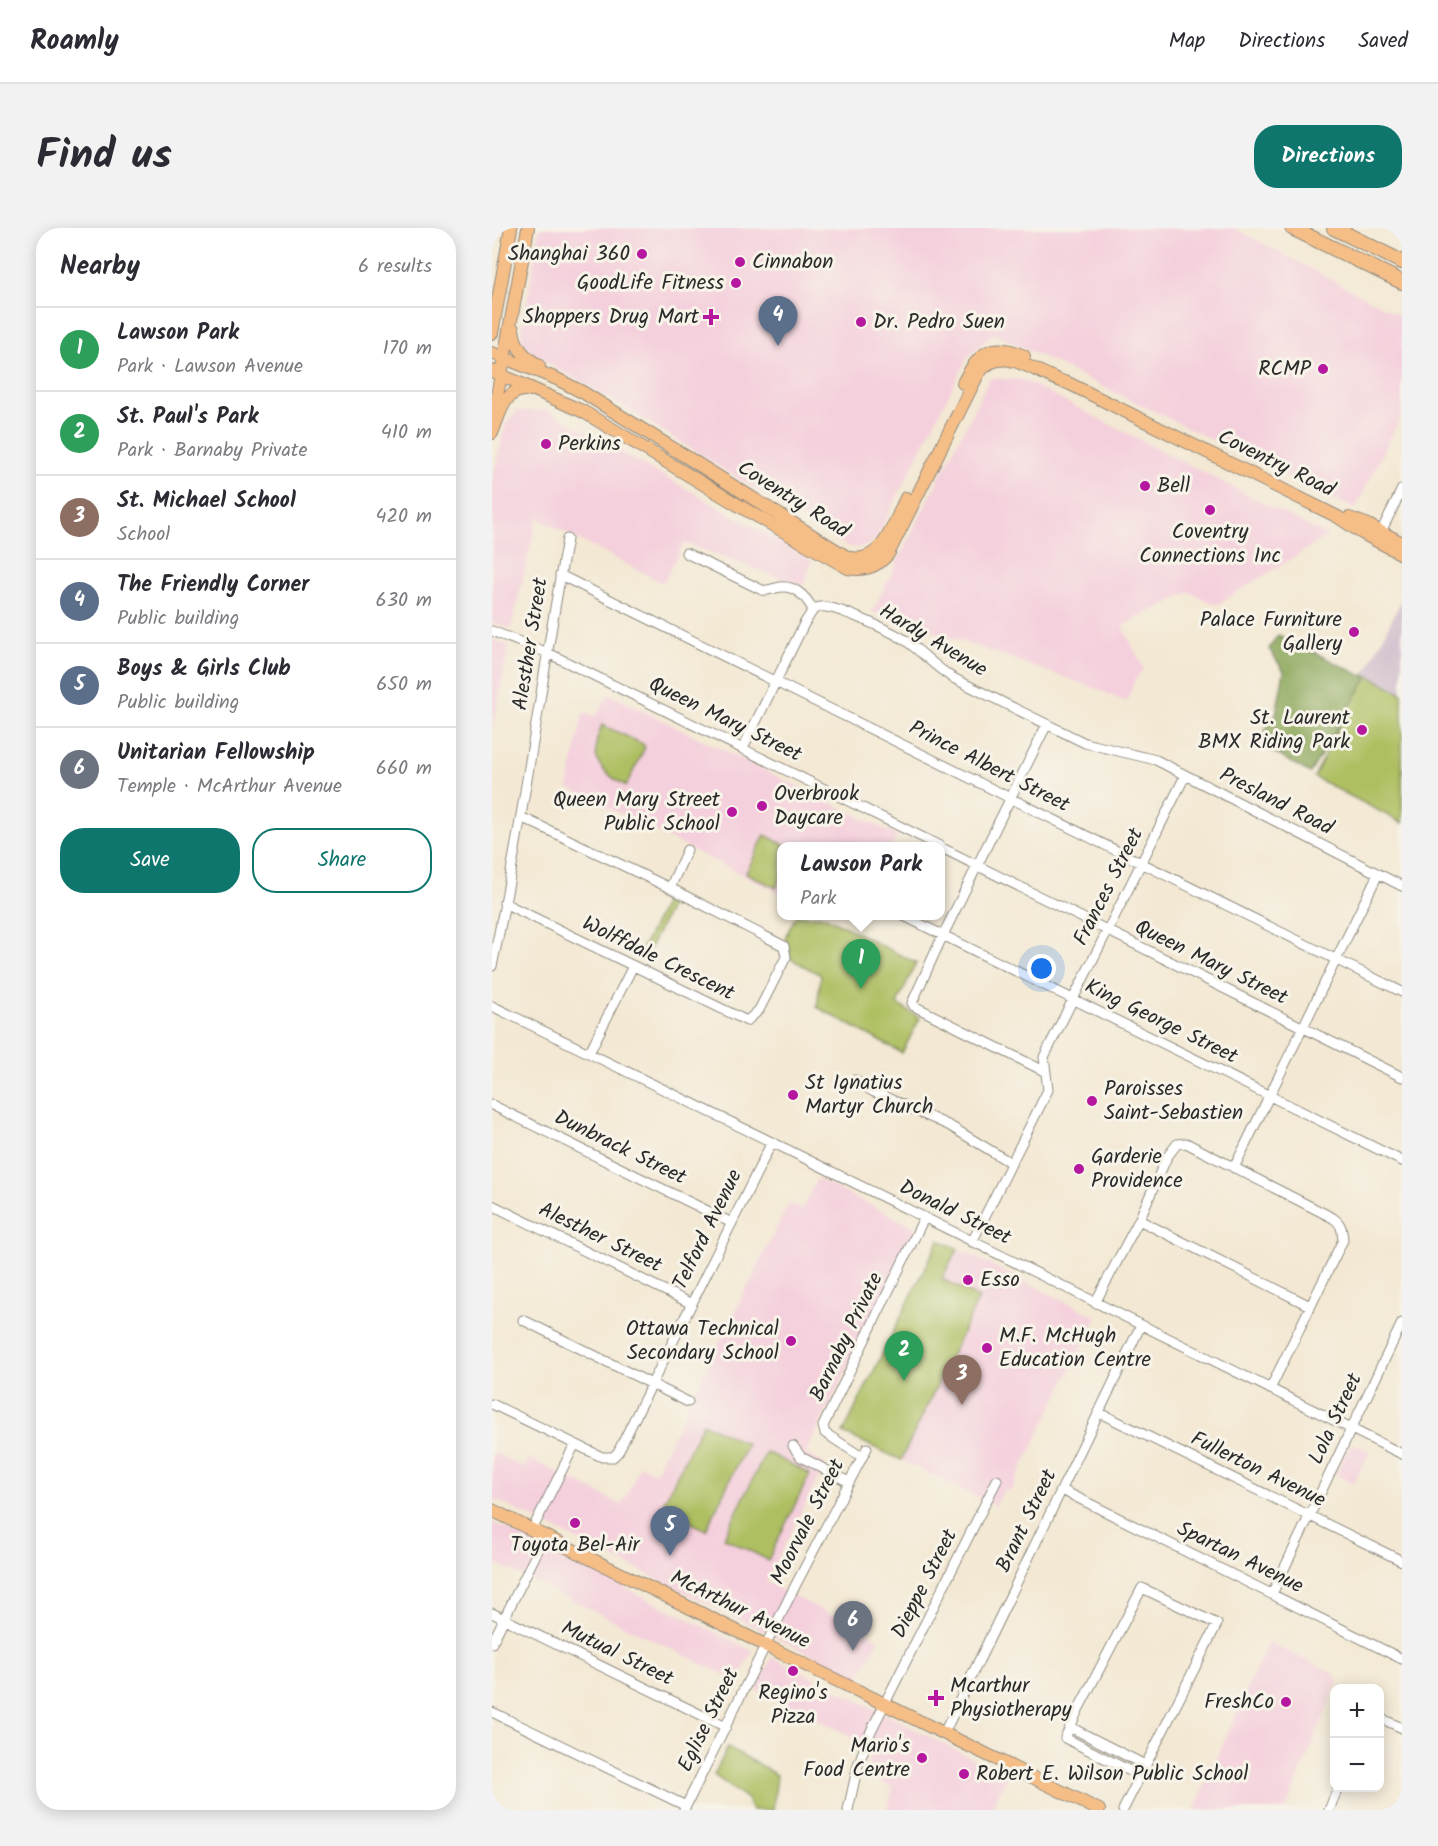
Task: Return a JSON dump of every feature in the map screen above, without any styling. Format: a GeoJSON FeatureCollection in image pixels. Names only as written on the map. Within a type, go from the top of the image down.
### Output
{"type":"FeatureCollection","features":[{"type":"Feature","properties":{"kind":"highway"},"geometry":{"type":"LineString","coordinates":[[1292,228],[1402,282]]}},
{"type":"Feature","properties":{"kind":"highway"},"geometry":{"type":"LineString","coordinates":[[1334,228],[1402,262]]}},
{"type":"Feature","properties":{"kind":"main road"},"geometry":{"type":"LineString","coordinates":[[492,333],[511,228]]}},
{"type":"Feature","properties":{"kind":"main road"},"geometry":{"type":"LineString","coordinates":[[492,423],[497,373],[505,357],[528,228]]}},
{"type":"Feature","properties":{"kind":"main road"},"geometry":{"type":"LineString","coordinates":[[512,315],[514,339],[518,348],[527,358],[557,379]]}},
{"type":"Feature","properties":{"kind":"main road","name":"Coventry Road"},"geometry":{"type":"LineString","coordinates":[[492,353],[557,379],[632,421],[823,543],[857,560],[872,556],[885,542],[978,357],[987,352],[1007,350],[1060,375],[1068,383]]}},
{"type":"Feature","properties":{"kind":"main road","name":"Coventry Road"},"geometry":{"type":"LineString","coordinates":[[497,373],[600,420],[738,506],[844,567],[855,570],[875,565],[888,554],[936,455],[983,366],[999,359],[1010,359],[1057,381],[1068,383],[1338,517],[1347,517],[1366,524],[1402,554]]}},
{"type":"Feature","properties":{"kind":"main road"},"geometry":{"type":"LineString","coordinates":[[492,433],[508,397],[514,391],[528,389],[557,399]]}},
{"type":"Feature","properties":{"kind":"main road","name":"Coventry Road"},"geometry":{"type":"LineString","coordinates":[[1379,537],[1402,543]]}},
{"type":"Feature","properties":{"kind":"main road","name":"McArthur Avenue"},"geometry":{"type":"LineString","coordinates":[[492,1510],[1099,1810]]}},
{"type":"Feature","properties":{"kind":"street"},"geometry":{"type":"LineString","coordinates":[[1379,537],[1402,489]]}},
{"type":"Feature","properties":{"kind":"street","name":"Alesther Street"},"geometry":{"type":"LineString","coordinates":[[492,966],[521,817],[567,539]]}},
{"type":"Feature","properties":{"kind":"street"},"geometry":{"type":"LineString","coordinates":[[686,553],[762,590],[790,588],[806,598],[813,610],[742,748]]}},
{"type":"Feature","properties":{"kind":"street","name":"Prince Albert Street"},"geometry":{"type":"LineString","coordinates":[[560,575],[1402,992]]}},
{"type":"Feature","properties":{"kind":"street","name":"Hardy Avenue"},"geometry":{"type":"LineString","coordinates":[[813,610],[820,607],[831,608],[894,634],[953,678],[1069,736],[1097,746]]}},
{"type":"Feature","properties":{"kind":"street","name":"Queen Mary Street"},"geometry":{"type":"LineString","coordinates":[[492,631],[548,653],[930,842]]}},
{"type":"Feature","properties":{"kind":"street"},"geometry":{"type":"LineString","coordinates":[[1044,1071],[912,1003],[1047,724]]}},
{"type":"Feature","properties":{"kind":"street","name":"Presland Road"},"geometry":{"type":"LineString","coordinates":[[1097,746],[1147,756],[1402,886]]}},
{"type":"Feature","properties":{"kind":"street","name":"Frances Street"},"geometry":{"type":"LineString","coordinates":[[972,1242],[1048,1090],[1044,1057],[1185,776]]}},
{"type":"Feature","properties":{"kind":"street","name":"Wolffdale Crescent"},"geometry":{"type":"LineString","coordinates":[[504,903],[747,1021],[759,1010],[786,957],[784,946],[670,888],[521,817]]}},
{"type":"Feature","properties":{"kind":"street"},"geometry":{"type":"LineString","coordinates":[[670,888],[687,850]]}},
{"type":"Feature","properties":{"kind":"street","name":"Queen Mary Street"},"geometry":{"type":"LineString","coordinates":[[945,850],[1402,1077]]}},
{"type":"Feature","properties":{"kind":"street"},"geometry":{"type":"LineString","coordinates":[[1234,1168],[1378,874]]}},
{"type":"Feature","properties":{"kind":"street","name":"King George Street"},"geometry":{"type":"LineString","coordinates":[[914,920],[1402,1161]]}},
{"type":"Feature","properties":{"kind":"street"},"geometry":{"type":"LineString","coordinates":[[589,1053],[633,966]]}},
{"type":"Feature","properties":{"kind":"street","name":"Donald Street"},"geometry":{"type":"LineString","coordinates":[[492,1006],[1402,1454]]}},
{"type":"Feature","properties":{"kind":"street"},"geometry":{"type":"LineString","coordinates":[[855,1080],[872,1091],[950,1126],[1011,1163]]}},
{"type":"Feature","properties":{"kind":"street","name":"Dunbrack Street"},"geometry":{"type":"LineString","coordinates":[[492,1105],[732,1223]]}},
{"type":"Feature","properties":{"kind":"street","name":"Telford Avenue"},"geometry":{"type":"LineString","coordinates":[[575,1444],[608,1458],[618,1452],[772,1142]]}},
{"type":"Feature","properties":{"kind":"street"},"geometry":{"type":"LineString","coordinates":[[1095,1303],[1139,1220],[1167,1157],[1177,1144],[1186,1143],[1333,1218],[1340,1223],[1342,1228],[1342,1240],[1270,1389]]}},
{"type":"Feature","properties":{"kind":"street","name":"Alesther Street"},"geometry":{"type":"LineString","coordinates":[[492,1205],[692,1304]]}},
{"type":"Feature","properties":{"kind":"street","name":"Barnaby Private"},"geometry":{"type":"LineString","coordinates":[[864,1453],[825,1433],[823,1426],[924,1218]]}},
{"type":"Feature","properties":{"kind":"street"},"geometry":{"type":"LineString","coordinates":[[1139,1220],[1310,1306]]}},
{"type":"Feature","properties":{"kind":"street"},"geometry":{"type":"LineString","coordinates":[[522,1320],[688,1402]]}},
{"type":"Feature","properties":{"kind":"street","name":"Lola Street"},"geometry":{"type":"LineString","coordinates":[[1272,1594],[1351,1429],[1398,1340],[1402,1323]]}},
{"type":"Feature","properties":{"kind":"street","name":"Brant Street"},"geometry":{"type":"LineString","coordinates":[[944,1733],[1141,1325]]}},
{"type":"Feature","properties":{"kind":"street"},"geometry":{"type":"LineString","coordinates":[[492,1404],[575,1444],[532,1530]]}},
{"type":"Feature","properties":{"kind":"street","name":"Fullerton Avenue"},"geometry":{"type":"LineString","coordinates":[[1098,1412],[1402,1561]]}},
{"type":"Feature","properties":{"kind":"street"},"geometry":{"type":"LineString","coordinates":[[793,1446],[801,1458],[849,1482]]}},
{"type":"Feature","properties":{"kind":"street","name":"Moorvale Street"},"geometry":{"type":"LineString","coordinates":[[766,1645],[864,1453]]}},
{"type":"Feature","properties":{"kind":"street","name":"Dieppe Street"},"geometry":{"type":"LineString","coordinates":[[848,1810],[861,1758],[884,1704],[997,1480]]}},
{"type":"Feature","properties":{"kind":"street","name":"Spartan Avenue"},"geometry":{"type":"LineString","coordinates":[[1062,1490],[1402,1659]]}},
{"type":"Feature","properties":{"kind":"street"},"geometry":{"type":"LineString","coordinates":[[492,1643],[545,1536]]}},
{"type":"Feature","properties":{"kind":"street"},"geometry":{"type":"LineString","coordinates":[[1123,1810],[1217,1624],[1142,1588],[1065,1738],[1140,1776]]}},
{"type":"Feature","properties":{"kind":"street","name":"Mutual Street"},"geometry":{"type":"LineString","coordinates":[[492,1613],[726,1727]]}},
{"type":"Feature","properties":{"kind":"street","name":"Eglise Street"},"geometry":{"type":"LineString","coordinates":[[685,1808],[766,1645]]}},
{"type":"Feature","properties":{"kind":"street"},"geometry":{"type":"LineString","coordinates":[[492,1712],[685,1808]]}},
{"type":"Feature","properties":{"kind":"street"},"geometry":{"type":"LineString","coordinates":[[1384,1720],[1402,1728]]}},
{"type":"Feature","properties":{"kind":"street"},"geometry":{"type":"LineString","coordinates":[[1070,1727],[1145,1765]]}},
{"type":"Feature","properties":{"kind":"street"},"geometry":{"type":"LineString","coordinates":[[1329,1810],[1336,1792]]}},
{"type":"Feature","properties":{"kind":"shaded area"},"geometry":{"type":"Polygon","coordinates":[[[540,228],[1234,228],[1402,317],[1402,414],[1355,509],[993,333],[967,358],[877,537],[869,545],[857,548],[846,546],[628,409],[529,352],[521,341],[521,335],[540,228]]]}},
{"type":"Feature","properties":{"kind":"shaded area"},"geometry":{"type":"Polygon","coordinates":[[[990,378],[1023,380],[1328,536],[1216,605],[1189,592],[1122,626],[1144,669],[1135,679],[1127,702],[1089,686],[872,612],[990,378]]]}},
{"type":"Feature","properties":{"kind":"shaded area"},"geometry":{"type":"Polygon","coordinates":[[[547,410],[812,560],[804,586],[684,543],[663,583],[537,518],[511,629],[492,622],[492,479],[506,423],[517,411],[547,410]]]}},
{"type":"Feature","properties":{"kind":"shaded area"},"geometry":{"type":"Polygon","coordinates":[[[1402,599],[1402,692],[1365,674],[1402,599]]]}},
{"type":"Feature","properties":{"kind":"shaded area"},"geometry":{"type":"Polygon","coordinates":[[[492,640],[509,645],[492,731],[492,640]]]}},
{"type":"Feature","properties":{"kind":"shaded area","name":"Queen Mary Street Public School"},"geometry":{"type":"Polygon","coordinates":[[[609,694],[898,836],[894,842],[777,842],[777,892],[568,788],[583,713],[596,716],[609,694]]]}},
{"type":"Feature","properties":{"kind":"shaded area","name":"Ottawa Technical Secondary School"},"geometry":{"type":"Polygon","coordinates":[[[817,1179],[917,1228],[805,1454],[825,1464],[766,1582],[879,1639],[859,1678],[492,1498],[492,1452],[524,1467],[529,1458],[622,1505],[640,1466],[655,1472],[789,1203],[802,1209],[817,1179]]]}},
{"type":"Feature","properties":{"kind":"shaded area"},"geometry":{"type":"Polygon","coordinates":[[[958,1249],[1097,1317],[1010,1492],[1004,1489],[996,1506],[901,1460],[979,1298],[941,1279],[958,1249]]]}},
{"type":"Feature","properties":{"kind":"shaded area"},"geometry":{"type":"Polygon","coordinates":[[[1353,1443],[1370,1452],[1353,1484],[1335,1474],[1353,1443]]]}},
{"type":"Feature","properties":{"kind":"shaded area"},"geometry":{"type":"Polygon","coordinates":[[[492,1522],[753,1651],[737,1681],[492,1561],[492,1522]]]}},
{"type":"Feature","properties":{"kind":"shaded area"},"geometry":{"type":"Polygon","coordinates":[[[1268,1642],[1333,1673],[1338,1681],[1337,1684],[1330,1684],[1330,1701],[1286,1810],[1194,1810],[1268,1642]]]}},
{"type":"Feature","properties":{"kind":"shaded area"},"geometry":{"type":"Polygon","coordinates":[[[772,1657],[1007,1776],[991,1810],[887,1810],[893,1788],[867,1775],[872,1748],[756,1690],[772,1657]]]}},
{"type":"Feature","properties":{"kind":"green space"},"geometry":{"type":"Polygon","coordinates":[[[1278,635],[1367,678],[1310,773],[1257,743],[1276,714],[1284,671],[1269,649],[1278,635]]]}},
{"type":"Feature","properties":{"kind":"green space"},"geometry":{"type":"Polygon","coordinates":[[[1365,674],[1402,693],[1402,823],[1314,777],[1365,674]]]}},
{"type":"Feature","properties":{"kind":"green space"},"geometry":{"type":"Polygon","coordinates":[[[602,725],[645,747],[626,786],[608,774],[598,761],[596,745],[602,725]]]}},
{"type":"Feature","properties":{"kind":"green space"},"geometry":{"type":"Polygon","coordinates":[[[765,835],[779,842],[777,842],[776,888],[746,873],[765,835]]]}},
{"type":"Feature","properties":{"kind":"green space"},"geometry":{"type":"Polygon","coordinates":[[[667,898],[673,901],[644,960],[638,957],[667,898]]]}},
{"type":"Feature","properties":{"kind":"green space"},"geometry":{"type":"Polygon","coordinates":[[[794,920],[832,920],[916,963],[897,1004],[920,1018],[902,1053],[817,1007],[821,975],[791,959],[785,937],[794,920]]]}},
{"type":"Feature","properties":{"kind":"green space"},"geometry":{"type":"Polygon","coordinates":[[[939,1240],[958,1249],[942,1279],[979,1298],[901,1460],[843,1433],[939,1240]]]}},
{"type":"Feature","properties":{"kind":"green space"},"geometry":{"type":"Polygon","coordinates":[[[703,1423],[747,1444],[706,1530],[661,1508],[703,1423]]]}},
{"type":"Feature","properties":{"kind":"green space"},"geometry":{"type":"Polygon","coordinates":[[[766,1452],[810,1474],[768,1560],[724,1538],[766,1452]]]}},
{"type":"Feature","properties":{"kind":"green space"},"geometry":{"type":"Polygon","coordinates":[[[728,1747],[777,1775],[773,1810],[752,1810],[747,1799],[714,1775],[728,1747]]]}},
{"type":"Feature","properties":{"kind":"place","name":"Shanghai 360"},"geometry":{"type":"Point","coordinates":[642,254]}},
{"type":"Feature","properties":{"kind":"place","name":"Cinnabon"},"geometry":{"type":"Point","coordinates":[740,262]}},
{"type":"Feature","properties":{"kind":"place","name":"GoodLife Fitness"},"geometry":{"type":"Point","coordinates":[736,283]}},
{"type":"Feature","properties":{"kind":"place","name":"Shoppers Drug Mart"},"geometry":{"type":"Point","coordinates":[711,317]}},
{"type":"Feature","properties":{"kind":"place","name":"Dr. Pedro Suen"},"geometry":{"type":"Point","coordinates":[861,322]}},
{"type":"Feature","properties":{"kind":"place","name":"The Friendly Corner"},"geometry":{"type":"Point","coordinates":[778,346]}},
{"type":"Feature","properties":{"kind":"place","name":"RCMP"},"geometry":{"type":"Point","coordinates":[1323,369]}},
{"type":"Feature","properties":{"kind":"place","name":"Perkins"},"geometry":{"type":"Point","coordinates":[546,444]}},
{"type":"Feature","properties":{"kind":"place","name":"Bell"},"geometry":{"type":"Point","coordinates":[1145,486]}},
{"type":"Feature","properties":{"kind":"place","name":"Coventry Connections Inc"},"geometry":{"type":"Point","coordinates":[1210,510]}},
{"type":"Feature","properties":{"kind":"place","name":"Palace Furniture Gallery"},"geometry":{"type":"Point","coordinates":[1354,632]}},
{"type":"Feature","properties":{"kind":"place","name":"St. Laurent BMX Riding Park"},"geometry":{"type":"Point","coordinates":[1362,730]}},
{"type":"Feature","properties":{"kind":"place","name":"Overbrook Daycare"},"geometry":{"type":"Point","coordinates":[762,806]}},
{"type":"Feature","properties":{"kind":"place","name":"Queen Mary Street Public School"},"geometry":{"type":"Point","coordinates":[732,812]}},
{"type":"Feature","properties":{"kind":"place","name":"Lawson Park"},"geometry":{"type":"Point","coordinates":[861,989]}},
{"type":"Feature","properties":{"kind":"place","name":"St Ignatius Martyr Church"},"geometry":{"type":"Point","coordinates":[793,1095]}},
{"type":"Feature","properties":{"kind":"place","name":"Paroisses Saint-Sebastien"},"geometry":{"type":"Point","coordinates":[1092,1101]}},
{"type":"Feature","properties":{"kind":"place","name":"Garderie Providence"},"geometry":{"type":"Point","coordinates":[1079,1169]}},
{"type":"Feature","properties":{"kind":"place","name":"Esso"},"geometry":{"type":"Point","coordinates":[968,1280]}},
{"type":"Feature","properties":{"kind":"place","name":"Ottawa Technical Secondary School"},"geometry":{"type":"Point","coordinates":[791,1341]}},
{"type":"Feature","properties":{"kind":"place","name":"M.F. McHugh Education Centre"},"geometry":{"type":"Point","coordinates":[987,1348]}},
{"type":"Feature","properties":{"kind":"place","name":"St. Paul's Park"},"geometry":{"type":"Point","coordinates":[904,1381]}},
{"type":"Feature","properties":{"kind":"place","name":"St. Michael School"},"geometry":{"type":"Point","coordinates":[962,1405]}},
{"type":"Feature","properties":{"kind":"place","name":"Toyota Bel-Air"},"geometry":{"type":"Point","coordinates":[575,1523]}},
{"type":"Feature","properties":{"kind":"place","name":"Boys & Girls Club"},"geometry":{"type":"Point","coordinates":[670,1556]}},
{"type":"Feature","properties":{"kind":"place","name":"Unitarian Fellowship"},"geometry":{"type":"Point","coordinates":[853,1651]}},
{"type":"Feature","properties":{"kind":"place","name":"Regino's Pizza"},"geometry":{"type":"Point","coordinates":[793,1671]}},
{"type":"Feature","properties":{"kind":"place","name":"Mcarthur Physiotherapy"},"geometry":{"type":"Point","coordinates":[936,1698]}},
{"type":"Feature","properties":{"kind":"place","name":"FreshCo"},"geometry":{"type":"Point","coordinates":[1286,1702]}},
{"type":"Feature","properties":{"kind":"place","name":"Mario's Food Centre"},"geometry":{"type":"Point","coordinates":[922,1758]}},
{"type":"Feature","properties":{"kind":"place","name":"Robert E. Wilson Public School"},"geometry":{"type":"Point","coordinates":[964,1774]}}]}
